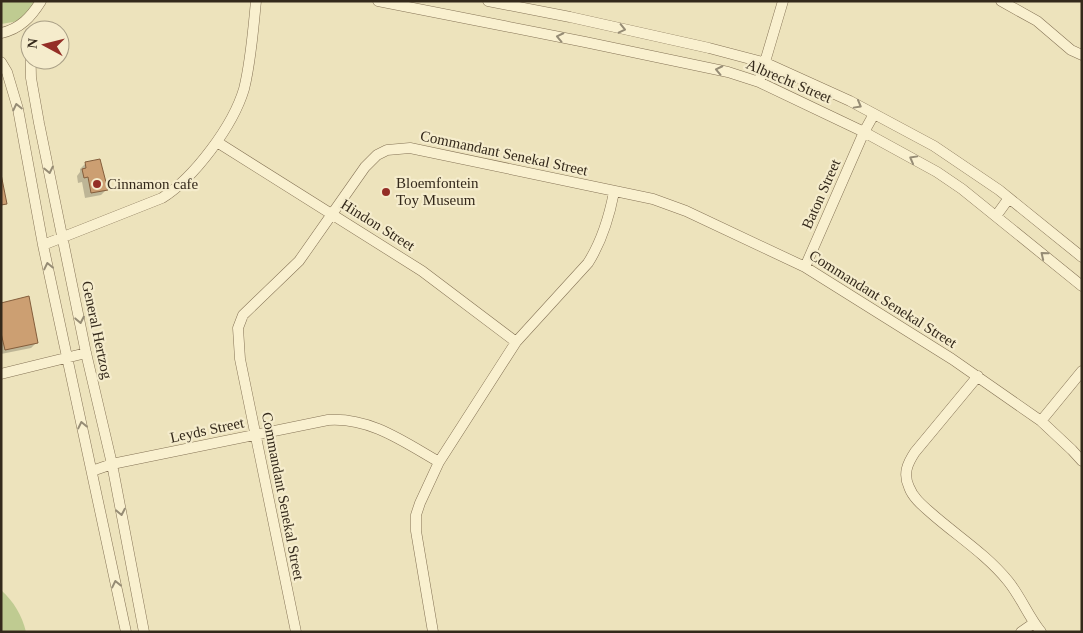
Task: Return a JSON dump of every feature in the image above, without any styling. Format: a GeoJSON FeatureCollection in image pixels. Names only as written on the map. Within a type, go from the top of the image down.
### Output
{"type":"FeatureCollection","features":[{"type":"Feature","properties":{"kind":"street"},"geometry":{"type":"LineString","coordinates":[[1,33],[16,28],[32,14],[41,1]]}},
{"type":"Feature","properties":{"kind":"street"},"geometry":{"type":"LineString","coordinates":[[43,245],[162,198],[176,190],[188,178],[217,142],[243,92],[249,68],[256,1]]}},
{"type":"Feature","properties":{"kind":"street","name":"Albrecht Street"},"geometry":{"type":"LineString","coordinates":[[378,1],[728,72],[759,82],[864,132],[937,172],[962,189],[1082,286]]}},
{"type":"Feature","properties":{"kind":"street","name":"Albrecht Street"},"geometry":{"type":"LineString","coordinates":[[488,1],[597,23],[766,62],[850,101],[934,146],[1009,198],[1082,257]]}},
{"type":"Feature","properties":{"kind":"street"},"geometry":{"type":"LineString","coordinates":[[759,82],[783,1]]}},
{"type":"Feature","properties":{"kind":"street"},"geometry":{"type":"LineString","coordinates":[[1001,1],[1037,21],[1071,50],[1082,55]]}},
{"type":"Feature","properties":{"kind":"street","name":"General Hertzog"},"geometry":{"type":"LineString","coordinates":[[31,20],[32,14]]}},
{"type":"Feature","properties":{"kind":"street"},"geometry":{"type":"LineString","coordinates":[[1,62],[7,72],[18,109],[43,245],[126,632]]}},
{"type":"Feature","properties":{"kind":"street","name":"General Hertzog"},"geometry":{"type":"LineString","coordinates":[[31,70],[86,353],[112,464],[144,632]]}},
{"type":"Feature","properties":{"kind":"street","name":"Baton Street"},"geometry":{"type":"LineString","coordinates":[[805,267],[864,132],[874,114]]}},
{"type":"Feature","properties":{"kind":"street","name":"Hindon Street"},"geometry":{"type":"LineString","coordinates":[[217,142],[422,271],[516,342]]}},
{"type":"Feature","properties":{"kind":"street","name":"Commandant Senekal Street"},"geometry":{"type":"LineString","coordinates":[[296,632],[240,359],[237,341],[238,328],[243,315],[299,261],[365,167],[377,155],[387,150],[410,148],[455,156],[653,199],[686,211],[805,267],[978,376],[1041,421],[1082,461]]}},
{"type":"Feature","properties":{"kind":"street"},"geometry":{"type":"LineString","coordinates":[[433,632],[416,531],[416,516],[420,503],[439,462],[516,342],[588,263],[596,250],[610,214],[614,192]]}},
{"type":"Feature","properties":{"kind":"street"},"geometry":{"type":"LineString","coordinates":[[996,216],[1009,198]]}},
{"type":"Feature","properties":{"kind":"street"},"geometry":{"type":"LineString","coordinates":[[1,374],[86,353]]}},
{"type":"Feature","properties":{"kind":"street"},"geometry":{"type":"LineString","coordinates":[[1041,421],[1082,371]]}},
{"type":"Feature","properties":{"kind":"street"},"geometry":{"type":"LineString","coordinates":[[978,376],[915,452],[908,463],[906,478],[909,489],[919,501],[935,517],[988,558],[1009,581],[1041,632]]}},
{"type":"Feature","properties":{"kind":"street","name":"Leyds Street"},"geometry":{"type":"LineString","coordinates":[[92,471],[112,464],[340,419],[356,421],[384,431],[439,462]]}},
{"type":"Feature","properties":{"kind":"street"},"geometry":{"type":"LineString","coordinates":[[1021,632],[1034,623]]}},
{"type":"Feature","properties":{"kind":"green space"},"geometry":{"type":"Polygon","coordinates":[[[1,1],[39,1],[19,21],[1,24],[1,1]]]}},
{"type":"Feature","properties":{"kind":"green space"},"geometry":{"type":"Polygon","coordinates":[[[1,590],[17,609],[26,632],[1,632],[1,590]]]}},
{"type":"Feature","properties":{"kind":"building"},"geometry":{"type":"Polygon","coordinates":[[[100,159],[108,190],[91,193],[88,177],[84,178],[82,169],[86,168],[85,162],[100,159]]]}},
{"type":"Feature","properties":{"kind":"building"},"geometry":{"type":"Polygon","coordinates":[[[1,174],[7,204],[1,205],[1,174]]]}},
{"type":"Feature","properties":{"kind":"building"},"geometry":{"type":"Polygon","coordinates":[[[29,296],[38,343],[5,350],[1,333],[1,303],[29,296]]]}},
{"type":"Feature","properties":{"kind":"place","name":"Cinnamon cafe"},"geometry":{"type":"Point","coordinates":[97,184]}},
{"type":"Feature","properties":{"kind":"place","name":"Bloemfontein Toy Museum"},"geometry":{"type":"Point","coordinates":[386,192]}}]}
